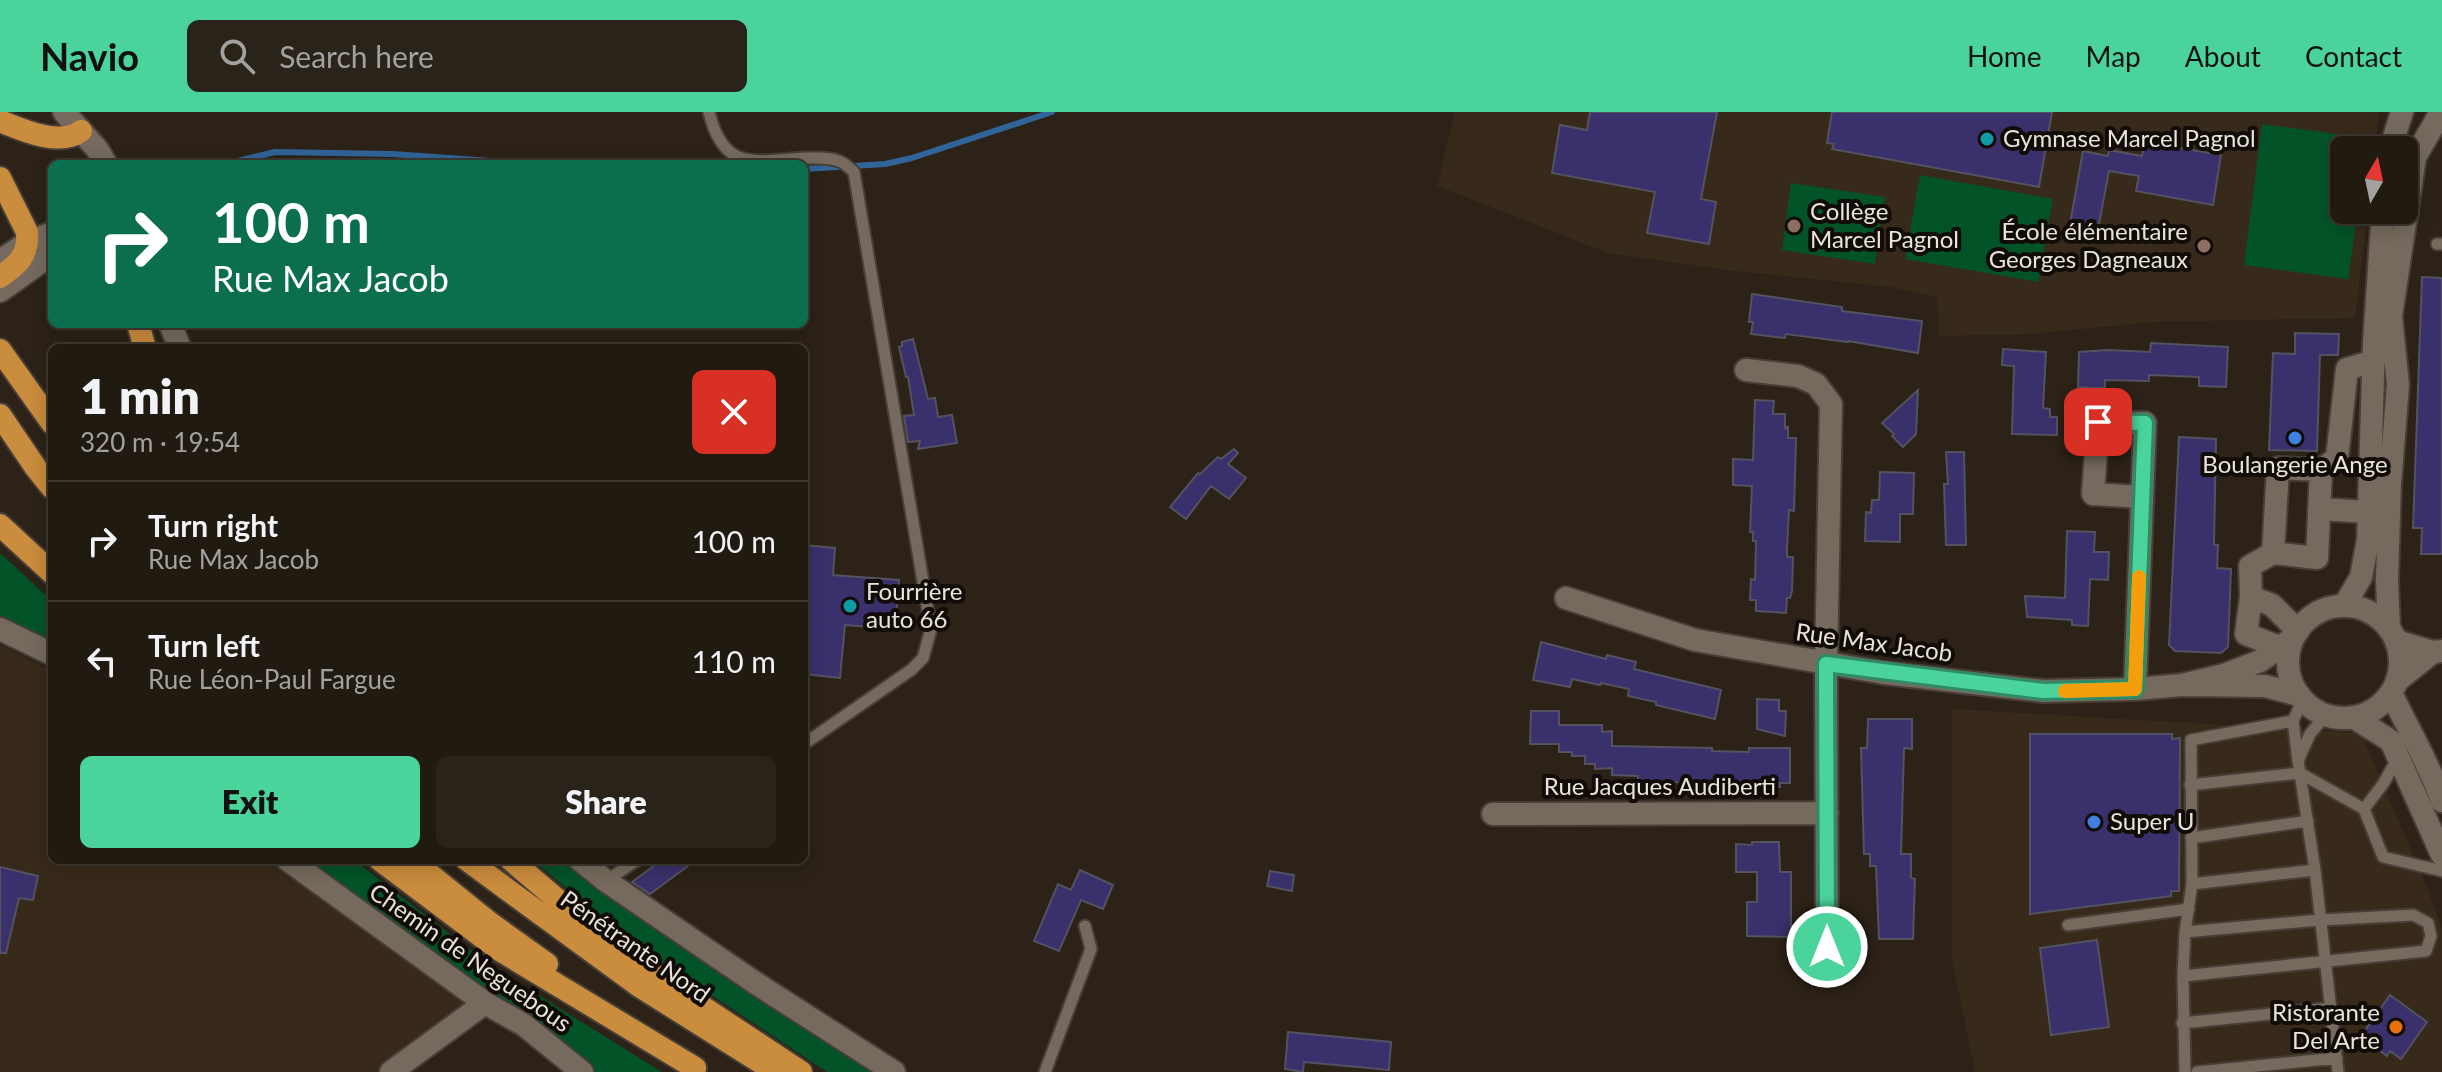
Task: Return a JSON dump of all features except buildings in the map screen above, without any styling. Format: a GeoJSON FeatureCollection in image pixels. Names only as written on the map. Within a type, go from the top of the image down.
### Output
{"type":"FeatureCollection","features":[{"type":"Feature","properties":{"kind":"highway"},"geometry":{"type":"LineString","coordinates":[[0,121],[55,137],[73,138],[81,131]]}},
{"type":"Feature","properties":{"kind":"highway"},"geometry":{"type":"LineString","coordinates":[[0,178],[27,232],[28,242],[22,262],[0,277]]}},
{"type":"Feature","properties":{"kind":"highway"},"geometry":{"type":"LineString","coordinates":[[0,350],[48,417]]}},
{"type":"Feature","properties":{"kind":"highway"},"geometry":{"type":"LineString","coordinates":[[0,415],[48,483]]}},
{"type":"Feature","properties":{"kind":"highway"},"geometry":{"type":"LineString","coordinates":[[0,525],[48,569]]}},
{"type":"Feature","properties":{"kind":"highway"},"geometry":{"type":"LineString","coordinates":[[385,864],[498,949],[698,1070]]}},
{"type":"Feature","properties":{"kind":"highway"},"geometry":{"type":"LineString","coordinates":[[417,864],[490,923],[698,1070]]}},
{"type":"Feature","properties":{"kind":"highway","name":"Pénétrante Nord"},"geometry":{"type":"LineString","coordinates":[[472,864],[639,986],[776,1072]]}},
{"type":"Feature","properties":{"kind":"highway"},"geometry":{"type":"LineString","coordinates":[[516,864],[615,949],[801,1072]]}},
{"type":"Feature","properties":{"kind":"street"},"geometry":{"type":"LineString","coordinates":[[64,112],[104,160]]}},
{"type":"Feature","properties":{"kind":"street"},"geometry":{"type":"LineString","coordinates":[[2394,136],[2402,112]]}},
{"type":"Feature","properties":{"kind":"street"},"geometry":{"type":"LineString","coordinates":[[2410,136],[2425,112]]}},
{"type":"Feature","properties":{"kind":"street"},"geometry":{"type":"LineString","coordinates":[[2441,112],[2415,157],[2391,316],[2398,385],[2387,579],[2393,635],[2400,654],[2394,687],[2407,729],[2429,758],[2442,801]]}},
{"type":"Feature","properties":{"kind":"street"},"geometry":{"type":"LineString","coordinates":[[2344,606],[2361,577],[2368,540],[2382,224]]}},
{"type":"Feature","properties":{"kind":"street"},"geometry":{"type":"LineString","coordinates":[[2401,224],[2404,243]]}},
{"type":"Feature","properties":{"kind":"street"},"geometry":{"type":"LineString","coordinates":[[0,261],[28,242],[48,234]]}},
{"type":"Feature","properties":{"kind":"street"},"geometry":{"type":"LineString","coordinates":[[0,291],[48,257]]}},
{"type":"Feature","properties":{"kind":"street"},"geometry":{"type":"LineString","coordinates":[[2374,361],[2387,377],[2396,408]]}},
{"type":"Feature","properties":{"kind":"street"},"geometry":{"type":"LineString","coordinates":[[2273,553],[2278,468],[2321,470],[2337,458],[2347,369],[2374,361]]}},
{"type":"Feature","properties":{"kind":"street"},"geometry":{"type":"LineString","coordinates":[[1746,370],[1798,376],[1816,384],[1831,404],[1826,664],[1827,947]]}},
{"type":"Feature","properties":{"kind":"street"},"geometry":{"type":"LineString","coordinates":[[2290,639],[2246,634],[2251,597],[2250,566],[2273,553],[2317,558],[2321,470]]}},
{"type":"Feature","properties":{"kind":"street"},"geometry":{"type":"LineString","coordinates":[[2135,689],[2142,497]]}},
{"type":"Feature","properties":{"kind":"street"},"geometry":{"type":"LineString","coordinates":[[2319,509],[2369,512]]}},
{"type":"Feature","properties":{"kind":"street"},"geometry":{"type":"LineString","coordinates":[[2251,597],[2272,605],[2290,639],[2288,667],[2292,682],[2313,709],[2326,715],[2339,718],[2367,713],[2438,651]]}},
{"type":"Feature","properties":{"kind":"street","name":"Rue Max Jacob"},"geometry":{"type":"LineString","coordinates":[[1566,598],[1695,640],[1826,664],[2043,691],[2182,685]]}},
{"type":"Feature","properties":{"kind":"street"},"geometry":{"type":"LineString","coordinates":[[2182,685],[2224,675],[2260,661],[2290,639],[2314,615],[2328,608],[2344,606],[2361,609],[2377,617],[2393,635],[2438,651]]}},
{"type":"Feature","properties":{"kind":"street"},"geometry":{"type":"LineString","coordinates":[[0,629],[48,652]]}},
{"type":"Feature","properties":{"kind":"street"},"geometry":{"type":"LineString","coordinates":[[2182,685],[2265,686],[2301,697]]}},
{"type":"Feature","properties":{"kind":"street"},"geometry":{"type":"LineString","coordinates":[[2353,717],[2391,741],[2442,855]]}},
{"type":"Feature","properties":{"kind":"street","name":"Rue Jacques Audiberti"},"geometry":{"type":"LineString","coordinates":[[1493,814],[1827,813]]}},
{"type":"Feature","properties":{"kind":"street","name":"Chemin de Neguebous"},"geometry":{"type":"LineString","coordinates":[[294,864],[485,1003],[524,1025],[582,1072]]}},
{"type":"Feature","properties":{"kind":"street"},"geometry":{"type":"LineString","coordinates":[[585,864],[757,984],[894,1072]]}},
{"type":"Feature","properties":{"kind":"street"},"geometry":{"type":"LineString","coordinates":[[391,1072],[485,1003]]}},
{"type":"Feature","properties":{"kind":"lane"},"geometry":{"type":"LineString","coordinates":[[709,112],[713,131],[723,147],[745,160]]}},
{"type":"Feature","properties":{"kind":"lane"},"geometry":{"type":"LineString","coordinates":[[774,160],[827,158],[841,161],[854,172],[931,629],[923,658],[911,670],[808,741]]}},
{"type":"Feature","properties":{"kind":"lane"},"geometry":{"type":"LineString","coordinates":[[2301,697],[2293,721],[2315,870],[2338,1072]]}},
{"type":"Feature","properties":{"kind":"lane"},"geometry":{"type":"LineString","coordinates":[[2299,767],[2310,734],[2326,715]]}},
{"type":"Feature","properties":{"kind":"lane"},"geometry":{"type":"LineString","coordinates":[[2185,1072],[2182,1023],[2185,932],[2192,884],[2191,740],[2293,721]]}},
{"type":"Feature","properties":{"kind":"lane"},"geometry":{"type":"LineString","coordinates":[[2364,809],[2399,755]]}},
{"type":"Feature","properties":{"kind":"lane"},"geometry":{"type":"LineString","coordinates":[[2190,785],[2299,767],[2364,809],[2383,857],[2442,871]]}},
{"type":"Feature","properties":{"kind":"lane"},"geometry":{"type":"LineString","coordinates":[[2191,838],[2308,821]]}},
{"type":"Feature","properties":{"kind":"lane"},"geometry":{"type":"LineString","coordinates":[[606,881],[631,864]]}},
{"type":"Feature","properties":{"kind":"lane"},"geometry":{"type":"LineString","coordinates":[[2192,884],[2315,870]]}},
{"type":"Feature","properties":{"kind":"lane"},"geometry":{"type":"LineString","coordinates":[[2068,925],[2189,909]]}},
{"type":"Feature","properties":{"kind":"lane"},"geometry":{"type":"LineString","coordinates":[[2183,976],[2426,951],[2431,936],[2428,923],[2413,915],[2185,932]]}},
{"type":"Feature","properties":{"kind":"lane"},"geometry":{"type":"LineString","coordinates":[[1045,1072],[1091,949],[1085,926]]}},
{"type":"Feature","properties":{"kind":"lane"},"geometry":{"type":"LineString","coordinates":[[2182,1023],[2330,1008]]}},
{"type":"Feature","properties":{"kind":"lane"},"geometry":{"type":"LineString","coordinates":[[2197,1072],[2337,1058]]}},
{"type":"Feature","properties":{"kind":"shaded area","name":"Collège Marcel Pagnol"},"geometry":{"type":"Polygon","coordinates":[[[1455,112],[2379,112],[2376,136],[2330,136],[2330,224],[2366,224],[2355,318],[2152,322],[2029,334],[1939,336],[1937,297],[1891,287],[1736,271],[1608,253],[1437,186],[1455,112]]]}},
{"type":"Feature","properties":{"kind":"shaded area"},"geometry":{"type":"Polygon","coordinates":[[[0,645],[48,669],[48,864],[277,864],[465,1001],[378,1072],[0,1072],[0,645]]]}},
{"type":"Feature","properties":{"kind":"shaded area"},"geometry":{"type":"Polygon","coordinates":[[[1952,709],[2361,733],[2442,929],[2442,1072],[1975,1072],[1952,959],[1952,709]]]}},
{"type":"Feature","properties":{"kind":"green space"},"geometry":{"type":"Polygon","coordinates":[[[2262,124],[2352,136],[2330,136],[2330,224],[2356,224],[2348,279],[2244,265],[2262,124]]]}},
{"type":"Feature","properties":{"kind":"green space"},"geometry":{"type":"Polygon","coordinates":[[[1920,175],[2053,199],[2038,282],[1905,259],[1920,175]]]}},
{"type":"Feature","properties":{"kind":"green space"},"geometry":{"type":"Polygon","coordinates":[[[1791,183],[1885,197],[1875,264],[1782,250],[1791,183]]]}},
{"type":"Feature","properties":{"kind":"green space"},"geometry":{"type":"Polygon","coordinates":[[[0,553],[48,597],[48,642],[0,619],[0,553]]]}},
{"type":"Feature","properties":{"kind":"green space"},"geometry":{"type":"Polygon","coordinates":[[[308,864],[359,864],[490,965],[662,1072],[596,1072],[529,1017],[490,995],[308,864]]]}},
{"type":"Feature","properties":{"kind":"green space"},"geometry":{"type":"Polygon","coordinates":[[[538,864],[566,864],[599,891],[873,1072],[827,1072],[624,937],[538,864]]]}},
{"type":"Feature","properties":{"kind":"waterway"},"geometry":{"type":"LineString","coordinates":[[808,169],[885,164],[912,158],[1052,112]]}},
{"type":"Feature","properties":{"kind":"waterway"},"geometry":{"type":"LineString","coordinates":[[242,160],[275,152],[392,154],[477,160]]}},
{"type":"Feature","properties":{"kind":"slow traffic"},"geometry":{"type":"LineString","coordinates":[[2065,691],[2135,689],[2139,577]]}},
{"type":"Feature","properties":{"kind":"place","name":"Gymnase Marcel Pagnol"},"geometry":{"type":"Point","coordinates":[1987,139]}},
{"type":"Feature","properties":{"kind":"place","name":"Collège Marcel Pagnol"},"geometry":{"type":"Point","coordinates":[1794,226]}},
{"type":"Feature","properties":{"kind":"place","name":"École élémentaire Georges Dagneaux"},"geometry":{"type":"Point","coordinates":[2204,246]}},
{"type":"Feature","properties":{"kind":"place","name":"Boulangerie Ange"},"geometry":{"type":"Point","coordinates":[2295,438]}},
{"type":"Feature","properties":{"kind":"place","name":"Fourrière auto 66"},"geometry":{"type":"Point","coordinates":[850,606]}},
{"type":"Feature","properties":{"kind":"place","name":"Super U"},"geometry":{"type":"Point","coordinates":[2094,822]}},
{"type":"Feature","properties":{"kind":"place","name":"Ristorante Del Arte"},"geometry":{"type":"Point","coordinates":[2396,1027]}},
{"type":"Feature","properties":{"kind":"route"},"geometry":{"type":"LineString","coordinates":[[1827,947],[1826,664],[2043,691],[2135,689],[2145,423],[2098,422]]}}]}
